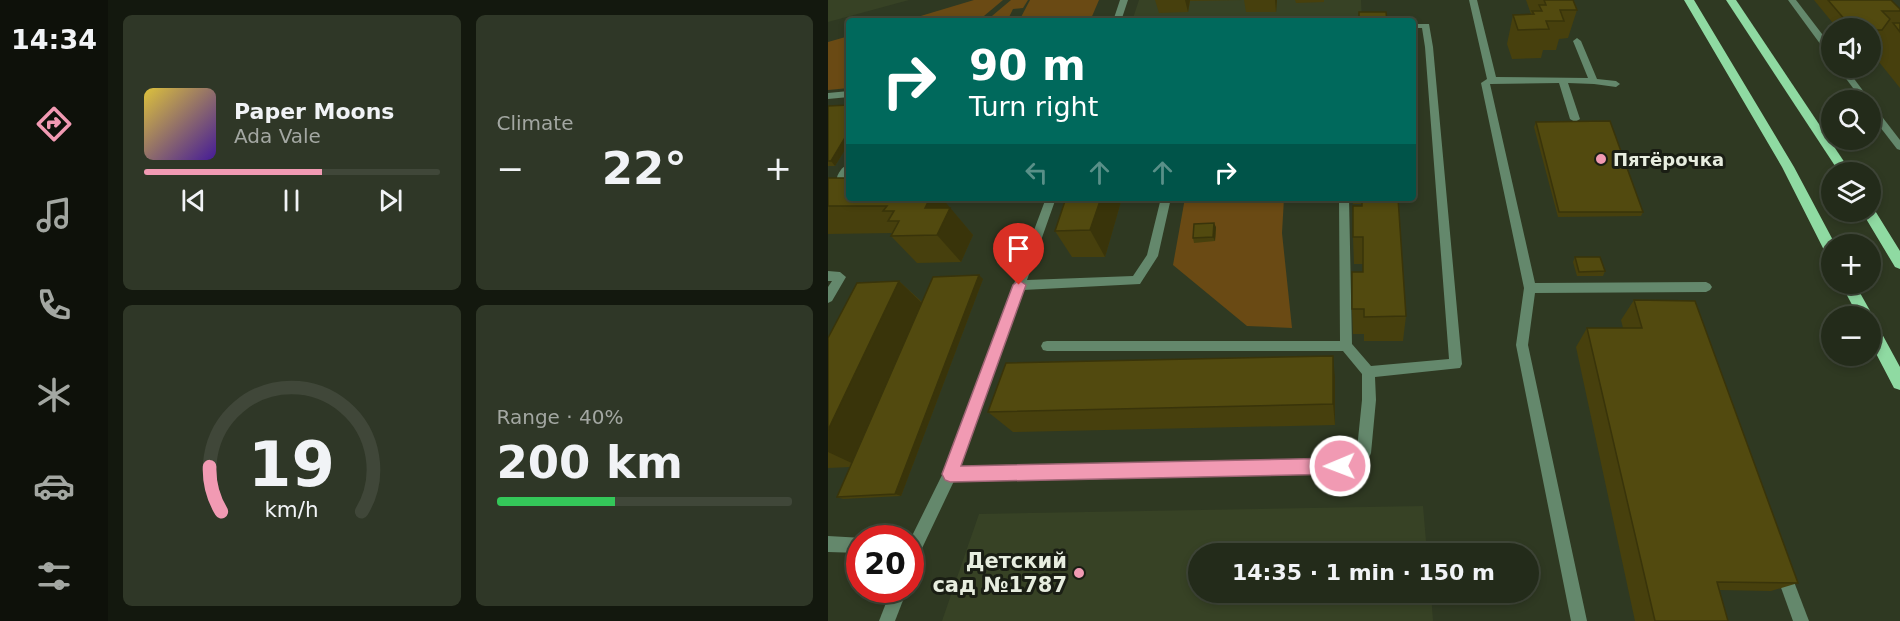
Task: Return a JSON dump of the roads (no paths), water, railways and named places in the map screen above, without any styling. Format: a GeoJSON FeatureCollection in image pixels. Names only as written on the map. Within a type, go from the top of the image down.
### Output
{"type":"FeatureCollection","features":[{"type":"Feature","properties":{"kind":"main road"},"geometry":{"type":"LineString","coordinates":[[1689,0],[1788,167],[1823,234]]}},
{"type":"Feature","properties":{"kind":"main road"},"geometry":{"type":"LineString","coordinates":[[1731,0],[1838,162]]}},
{"type":"Feature","properties":{"kind":"main road"},"geometry":{"type":"LineString","coordinates":[[1875,222],[1900,263]]}},
{"type":"Feature","properties":{"kind":"main road"},"geometry":{"type":"LineString","coordinates":[[1881,347],[1900,383]]}},
{"type":"Feature","properties":{"kind":"lane"},"geometry":{"type":"LineString","coordinates":[[1118,18],[1124,0]]}},
{"type":"Feature","properties":{"kind":"lane"},"geometry":{"type":"LineString","coordinates":[[1473,0],[1492,80]]}},
{"type":"Feature","properties":{"kind":"lane"},"geometry":{"type":"LineString","coordinates":[[1792,0],[1821,39]]}},
{"type":"Feature","properties":{"kind":"lane"},"geometry":{"type":"LineString","coordinates":[[1368,372],[1456,364],[1429,47],[1426,26],[1416,26]]}},
{"type":"Feature","properties":{"kind":"lane"},"geometry":{"type":"LineString","coordinates":[[1577,41],[1594,81]]}},
{"type":"Feature","properties":{"kind":"lane"},"geometry":{"type":"LineString","coordinates":[[1579,621],[1522,345],[1530,288],[1485,83],[1492,80],[1594,81],[1616,84]]}},
{"type":"Feature","properties":{"kind":"lane"},"geometry":{"type":"LineString","coordinates":[[1562,81],[1575,119]]}},
{"type":"Feature","properties":{"kind":"lane"},"geometry":{"type":"LineString","coordinates":[[828,96],[846,94]]}},
{"type":"Feature","properties":{"kind":"lane"},"geometry":{"type":"LineString","coordinates":[[1881,122],[1900,147]]}},
{"type":"Feature","properties":{"kind":"lane"},"geometry":{"type":"LineString","coordinates":[[828,181],[845,179]]}},
{"type":"Feature","properties":{"kind":"lane"},"geometry":{"type":"LineString","coordinates":[[924,525],[950,474],[1050,201]]}},
{"type":"Feature","properties":{"kind":"lane"},"geometry":{"type":"LineString","coordinates":[[1019,285],[1136,281],[1152,256],[1165,201]]}},
{"type":"Feature","properties":{"kind":"lane"},"geometry":{"type":"LineString","coordinates":[[950,474],[1340,466],[1364,453],[1369,400],[1368,372],[1346,346],[1344,201]]}},
{"type":"Feature","properties":{"kind":"lane"},"geometry":{"type":"LineString","coordinates":[[828,276],[840,277],[828,298]]}},
{"type":"Feature","properties":{"kind":"lane"},"geometry":{"type":"LineString","coordinates":[[1530,288],[1685,294],[1706,287]]}},
{"type":"Feature","properties":{"kind":"lane"},"geometry":{"type":"LineString","coordinates":[[1047,346],[1346,346]]}},
{"type":"Feature","properties":{"kind":"lane"},"geometry":{"type":"LineString","coordinates":[[828,544],[846,545]]}},
{"type":"Feature","properties":{"kind":"lane"},"geometry":{"type":"LineString","coordinates":[[1777,555],[1801,621]]}},
{"type":"Feature","properties":{"kind":"lane"},"geometry":{"type":"LineString","coordinates":[[887,621],[894,603]]}},
{"type":"Feature","properties":{"kind":"place","name":"Пятёрочка"},"geometry":{"type":"Point","coordinates":[1601,159]}},
{"type":"Feature","properties":{"kind":"place","name":"Детский сад №1787"},"geometry":{"type":"Point","coordinates":[1079,573]}}]}
